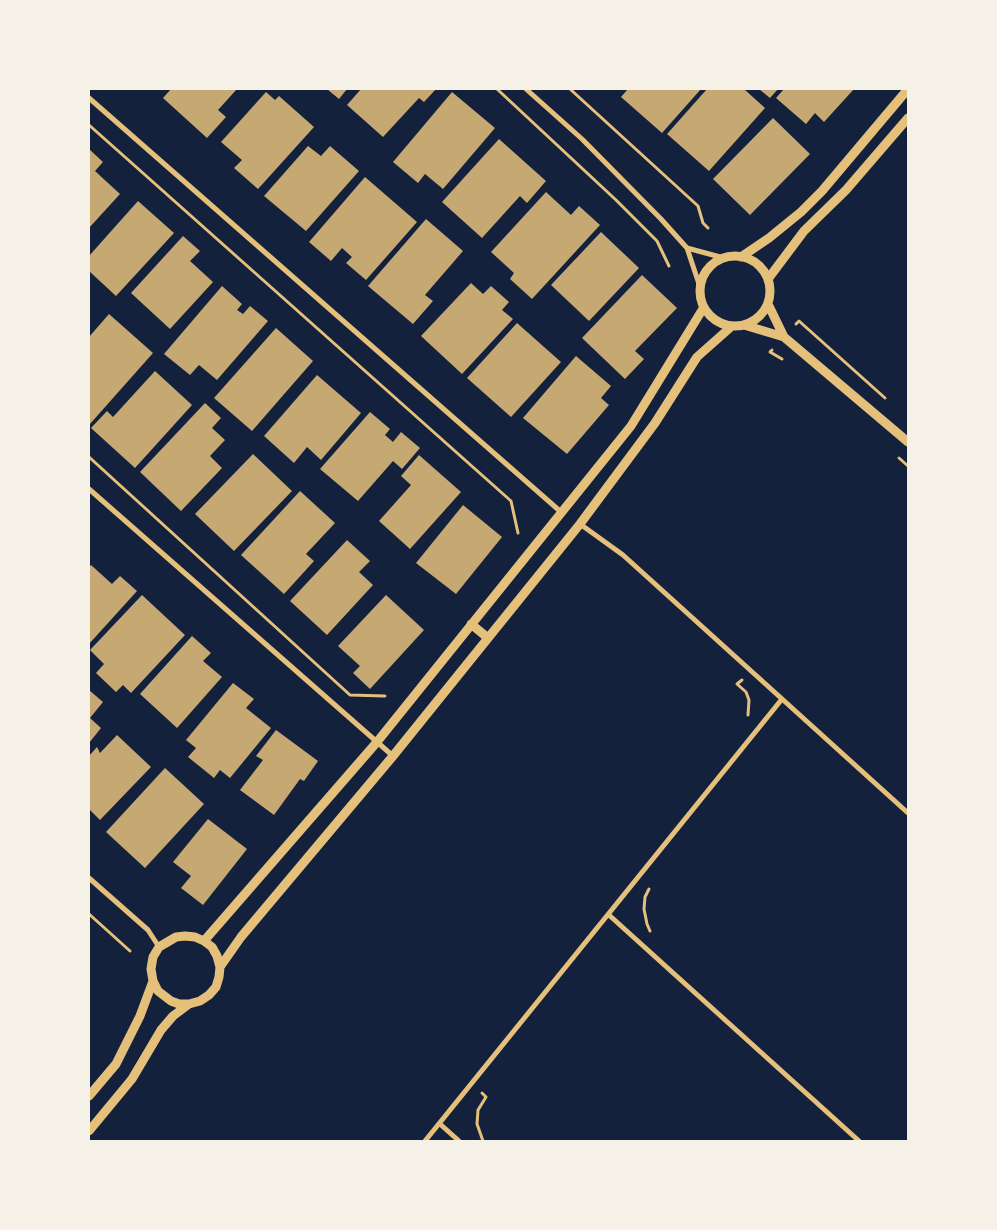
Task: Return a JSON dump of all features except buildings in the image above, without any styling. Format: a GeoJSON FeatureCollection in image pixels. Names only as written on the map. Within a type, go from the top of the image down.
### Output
{"type":"FeatureCollection","features":[{"type":"Feature","properties":{"kind":"street"},"geometry":{"type":"LineString","coordinates":[[526,89],[582,139],[688,248],[700,287]]}},
{"type":"Feature","properties":{"kind":"street"},"geometry":{"type":"LineString","coordinates":[[741,257],[769,238],[815,198],[908,89]]}},
{"type":"Feature","properties":{"kind":"street"},"geometry":{"type":"LineString","coordinates":[[89,98],[561,512]]}},
{"type":"Feature","properties":{"kind":"street"},"geometry":{"type":"LineString","coordinates":[[768,279],[804,231],[846,190],[908,118]]}},
{"type":"Feature","properties":{"kind":"street"},"geometry":{"type":"LineString","coordinates":[[688,248],[724,258],[741,257],[752,261],[762,268],[768,279],[770,295],[768,304],[754,321],[744,325],[732,326],[720,323],[710,317],[700,297],[703,277],[708,269],[724,258]]}},
{"type":"Feature","properties":{"kind":"street"},"geometry":{"type":"LineString","coordinates":[[768,304],[784,337]]}},
{"type":"Feature","properties":{"kind":"street"},"geometry":{"type":"LineString","coordinates":[[204,941],[377,742],[632,426],[704,307]]}},
{"type":"Feature","properties":{"kind":"street"},"geometry":{"type":"LineString","coordinates":[[744,325],[784,337],[908,442]]}},
{"type":"Feature","properties":{"kind":"street"},"geometry":{"type":"LineString","coordinates":[[220,967],[241,937],[393,756],[580,524],[655,423],[697,357],[732,326]]}},
{"type":"Feature","properties":{"kind":"street"},"geometry":{"type":"LineString","coordinates":[[89,489],[393,756]]}},
{"type":"Feature","properties":{"kind":"street"},"geometry":{"type":"LineString","coordinates":[[580,524],[623,556],[908,813]]}},
{"type":"Feature","properties":{"kind":"street"},"geometry":{"type":"LineString","coordinates":[[471,624],[488,638]]}},
{"type":"Feature","properties":{"kind":"street"},"geometry":{"type":"LineString","coordinates":[[425,1141],[782,699]]}},
{"type":"Feature","properties":{"kind":"street"},"geometry":{"type":"LineString","coordinates":[[89,878],[148,930],[160,947]]}},
{"type":"Feature","properties":{"kind":"street"},"geometry":{"type":"LineString","coordinates":[[609,915],[860,1141]]}},
{"type":"Feature","properties":{"kind":"street"},"geometry":{"type":"LineString","coordinates":[[176,937],[195,937],[204,941],[215,952],[220,967],[219,977],[212,991],[200,1001],[190,1004],[179,1004],[164,997],[158,991],[153,981],[151,969],[153,957],[160,947],[176,937]]}},
{"type":"Feature","properties":{"kind":"street"},"geometry":{"type":"LineString","coordinates":[[89,1096],[116,1064],[140,1016],[153,981]]}},
{"type":"Feature","properties":{"kind":"street"},"geometry":{"type":"LineString","coordinates":[[89,1131],[132,1079],[161,1030],[173,1016],[190,1004]]}},
{"type":"Feature","properties":{"kind":"street"},"geometry":{"type":"LineString","coordinates":[[440,1124],[460,1141]]}},
{"type":"Feature","properties":{"kind":"path"},"geometry":{"type":"LineString","coordinates":[[497,89],[657,241],[668,266]]}},
{"type":"Feature","properties":{"kind":"path"},"geometry":{"type":"LineString","coordinates":[[570,89],[698,206],[703,223],[708,228]]}},
{"type":"Feature","properties":{"kind":"path"},"geometry":{"type":"LineString","coordinates":[[89,125],[511,502],[518,533]]}},
{"type":"Feature","properties":{"kind":"path"},"geometry":{"type":"LineString","coordinates":[[799,321],[886,399]]}},
{"type":"Feature","properties":{"kind":"path"},"geometry":{"type":"LineString","coordinates":[[89,457],[350,695],[385,696]]}},
{"type":"Feature","properties":{"kind":"path"},"geometry":{"type":"LineString","coordinates":[[642,874],[652,885],[645,897],[644,909],[647,924],[653,937]]}},
{"type":"Feature","properties":{"kind":"path"},"geometry":{"type":"LineString","coordinates":[[89,914],[130,951]]}},
{"type":"Feature","properties":{"kind":"path"},"geometry":{"type":"LineString","coordinates":[[472,1084],[486,1097],[478,1110],[476,1124],[483,1141]]}}]}
